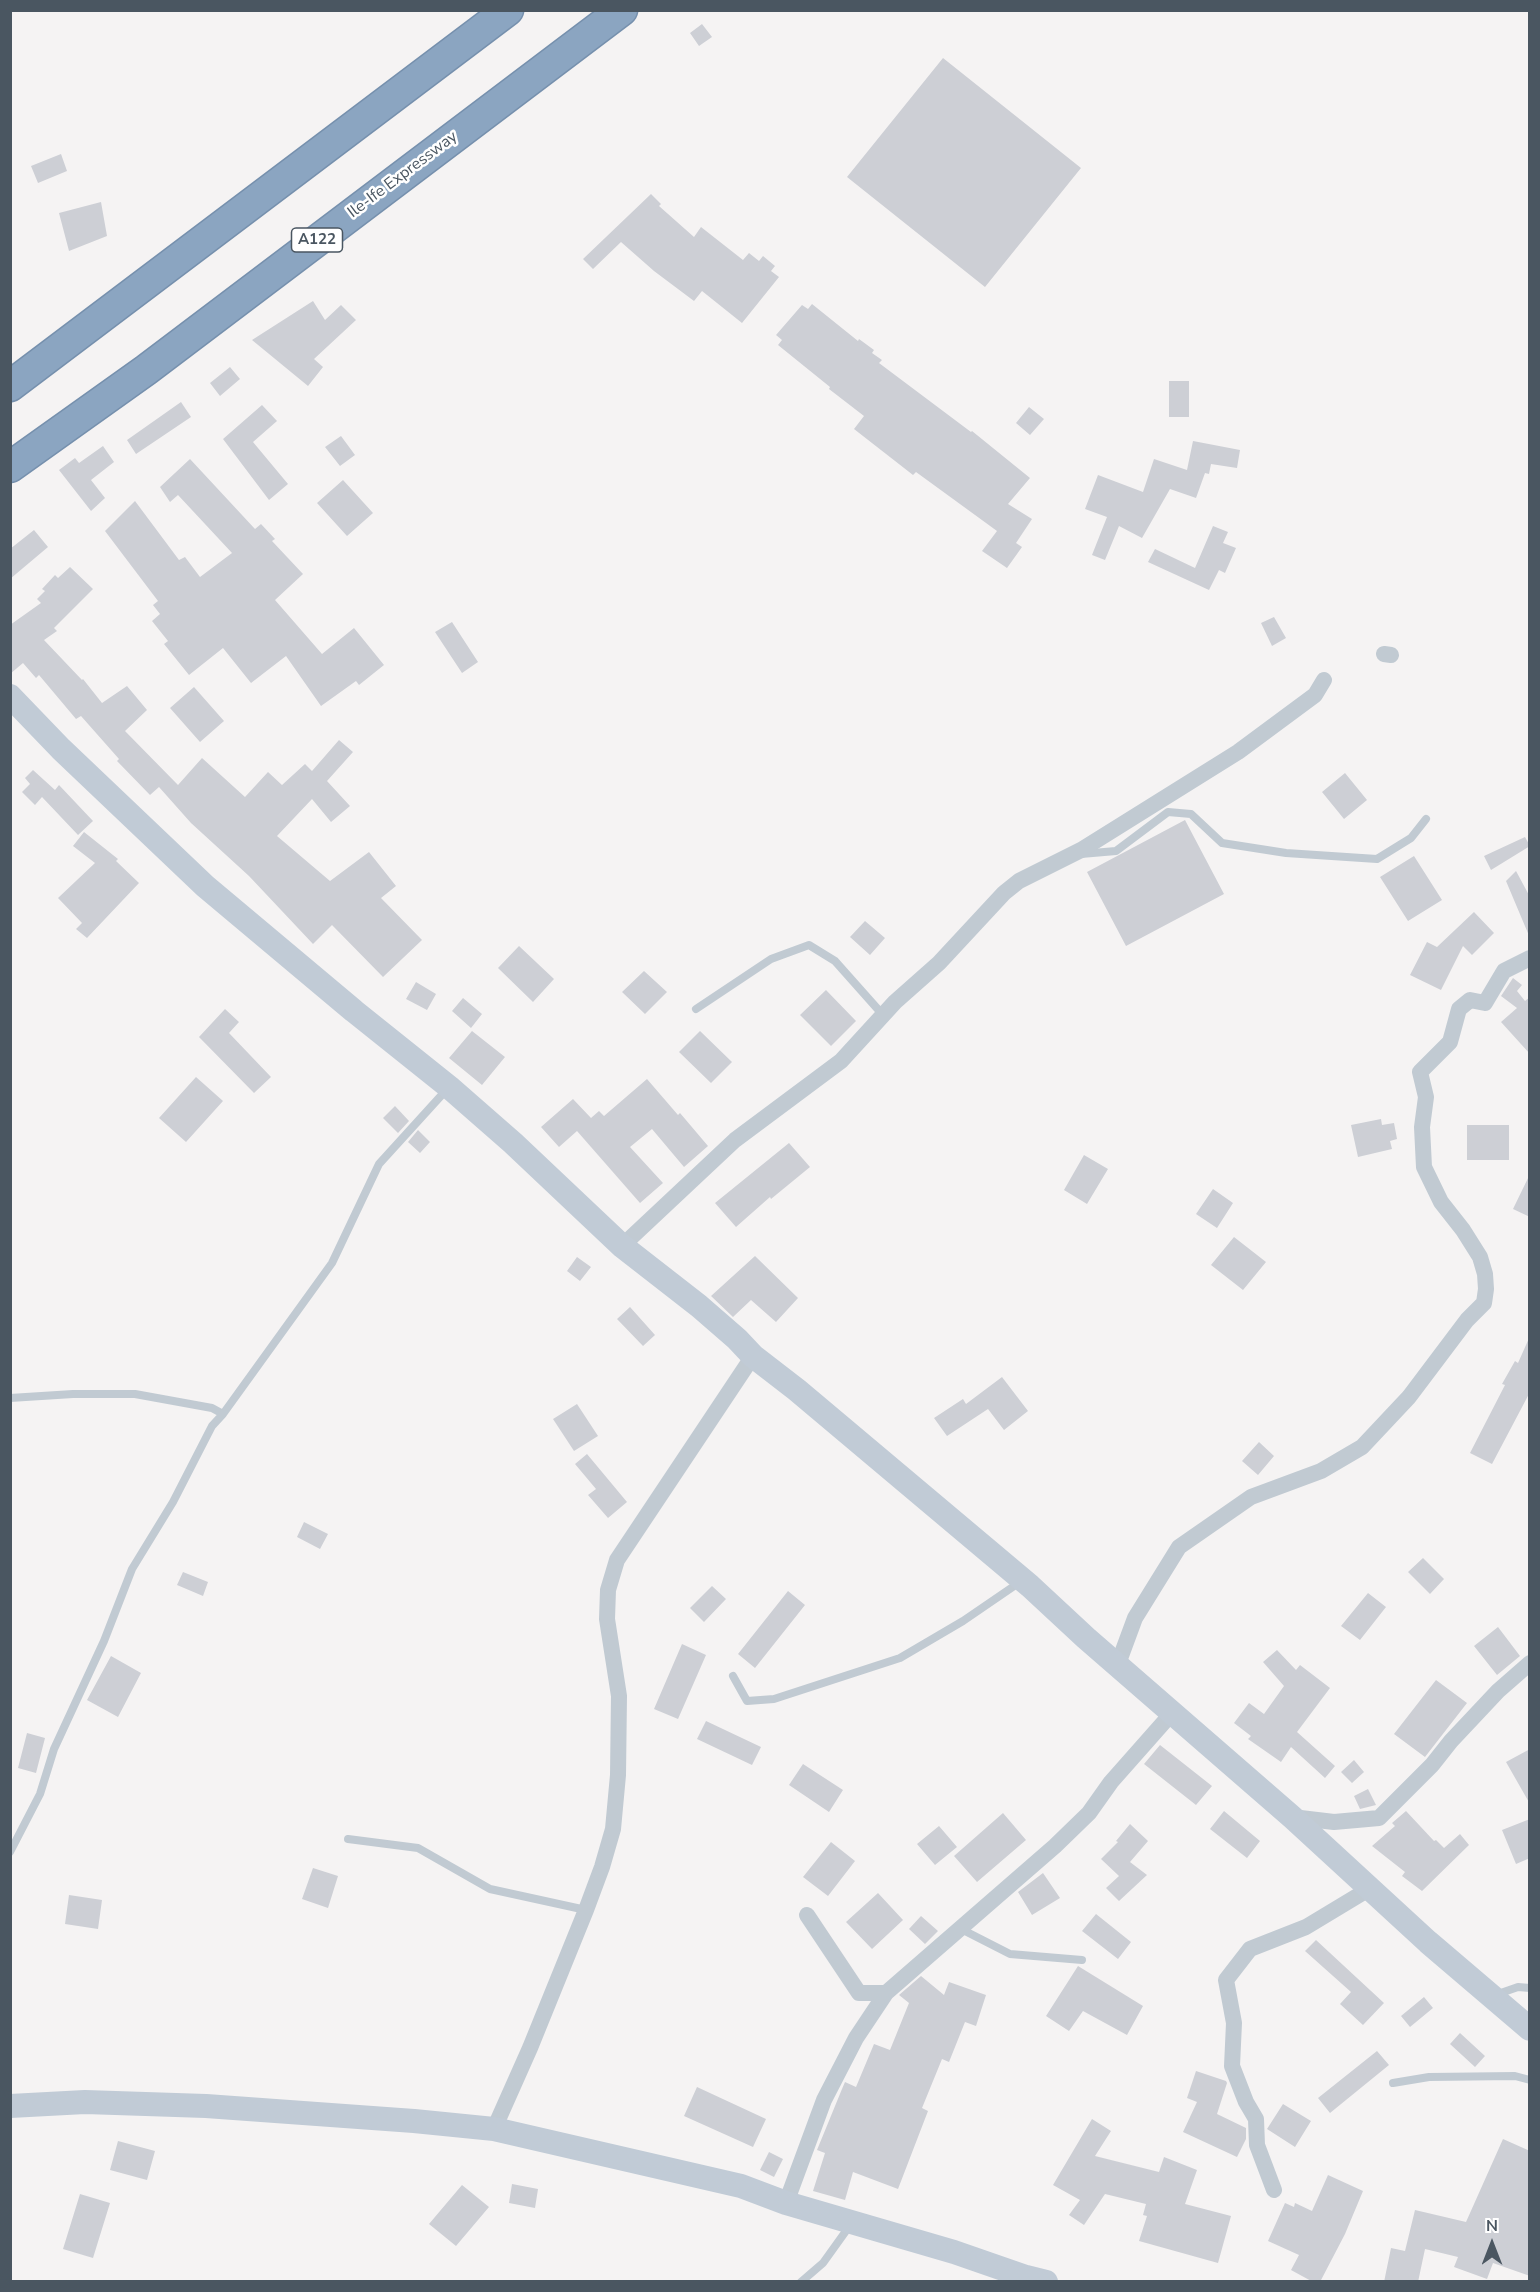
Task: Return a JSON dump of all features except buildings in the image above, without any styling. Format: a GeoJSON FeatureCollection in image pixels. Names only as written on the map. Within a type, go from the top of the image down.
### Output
{"type":"FeatureCollection","features":[{"type":"Feature","properties":{"kind":"highway"},"geometry":{"type":"LineString","coordinates":[[10,386],[99,317],[199,246],[508,10]]}},
{"type":"Feature","properties":{"kind":"highway","name":"Ile-Ife Expressway"},"geometry":{"type":"LineString","coordinates":[[10,467],[146,370],[622,10]]}},
{"type":"Feature","properties":{"kind":"main road"},"geometry":{"type":"LineString","coordinates":[[10,696],[61,749],[205,886],[345,1004],[449,1087],[513,1143],[622,1246],[699,1306],[753,1356],[797,1390],[1023,1580],[1530,2030]]}},
{"type":"Feature","properties":{"kind":"main road"},"geometry":{"type":"LineString","coordinates":[[10,2106],[85,2102],[207,2106],[494,2129],[741,2186],[786,2203],[954,2252],[986,2273],[1046,2282]]}},
{"type":"Feature","properties":{"kind":"street"},"geometry":{"type":"LineString","coordinates":[[622,1246],[735,1140],[840,1061],[895,1002],[939,963],[1004,893],[1019,881],[1072,855],[1238,752],[1315,695],[1324,680]]}},
{"type":"Feature","properties":{"kind":"street"},"geometry":{"type":"LineString","coordinates":[[1118,1664],[1135,1618],[1179,1547],[1251,1497],[1321,1471],[1362,1447],[1409,1396],[1467,1320],[1484,1303],[1485,1274],[1480,1257],[1441,1202],[1424,1167],[1422,1127],[1426,1097],[1420,1072],[1450,1042],[1459,1009],[1470,1000],[1485,1003],[1504,970],[1530,958]]}},
{"type":"Feature","properties":{"kind":"street"},"geometry":{"type":"LineString","coordinates":[[494,2129],[530,2048],[586,1910],[613,1829],[618,1775],[619,1696],[607,1619],[608,1590],[616,1560],[753,1356]]}},
{"type":"Feature","properties":{"kind":"street"},"geometry":{"type":"LineString","coordinates":[[1292,1817],[1334,1822],[1379,1818],[1432,1766],[1498,1691],[1528,1666]]}},
{"type":"Feature","properties":{"kind":"street"},"geometry":{"type":"LineString","coordinates":[[786,2203],[824,2100],[856,2038],[886,1993],[1055,1846],[1089,1813],[1112,1782],[1172,1713]]}},
{"type":"Feature","properties":{"kind":"street"},"geometry":{"type":"LineString","coordinates":[[1274,2190],[1257,2145],[1256,2119],[1246,2102],[1232,2066],[1234,2023],[1226,1980],[1250,1949],[1306,1927],[1369,1889]]}},
{"type":"Feature","properties":{"kind":"street"},"geometry":{"type":"LineString","coordinates":[[807,1915],[859,1993],[886,1993]]}},
{"type":"Feature","properties":{"kind":"lane"},"geometry":{"type":"LineString","coordinates":[[1072,855],[1116,851],[1168,812],[1191,814],[1222,843],[1286,853],[1377,859],[1411,838],[1426,819]]}},
{"type":"Feature","properties":{"kind":"lane"},"geometry":{"type":"LineString","coordinates":[[696,1009],[771,959],[809,945],[835,961],[883,1015]]}},
{"type":"Feature","properties":{"kind":"lane"},"geometry":{"type":"LineString","coordinates":[[10,1852],[40,1794],[54,1749],[104,1641],[132,1569],[172,1502],[212,1425],[223,1414],[332,1263],[379,1164],[449,1087]]}},
{"type":"Feature","properties":{"kind":"lane"},"geometry":{"type":"LineString","coordinates":[[10,1398],[73,1394],[135,1394],[212,1408],[223,1414]]}},
{"type":"Feature","properties":{"kind":"lane"},"geometry":{"type":"LineString","coordinates":[[734,1676],[747,1701],[774,1699],[900,1658],[963,1621],[1023,1580]]}},
{"type":"Feature","properties":{"kind":"lane"},"geometry":{"type":"LineString","coordinates":[[348,1839],[418,1848],[490,1888],[586,1910]]}},
{"type":"Feature","properties":{"kind":"lane"},"geometry":{"type":"LineString","coordinates":[[961,1929],[1010,1954],[1082,1960]]}},
{"type":"Feature","properties":{"kind":"lane"},"geometry":{"type":"LineString","coordinates":[[1492,1996],[1518,1987],[1530,1988]]}},
{"type":"Feature","properties":{"kind":"lane"},"geometry":{"type":"LineString","coordinates":[[1393,2083],[1429,2077],[1515,2076],[1530,2080]]}},
{"type":"Feature","properties":{"kind":"lane"},"geometry":{"type":"LineString","coordinates":[[801,2282],[823,2263],[851,2223]]}}]}
